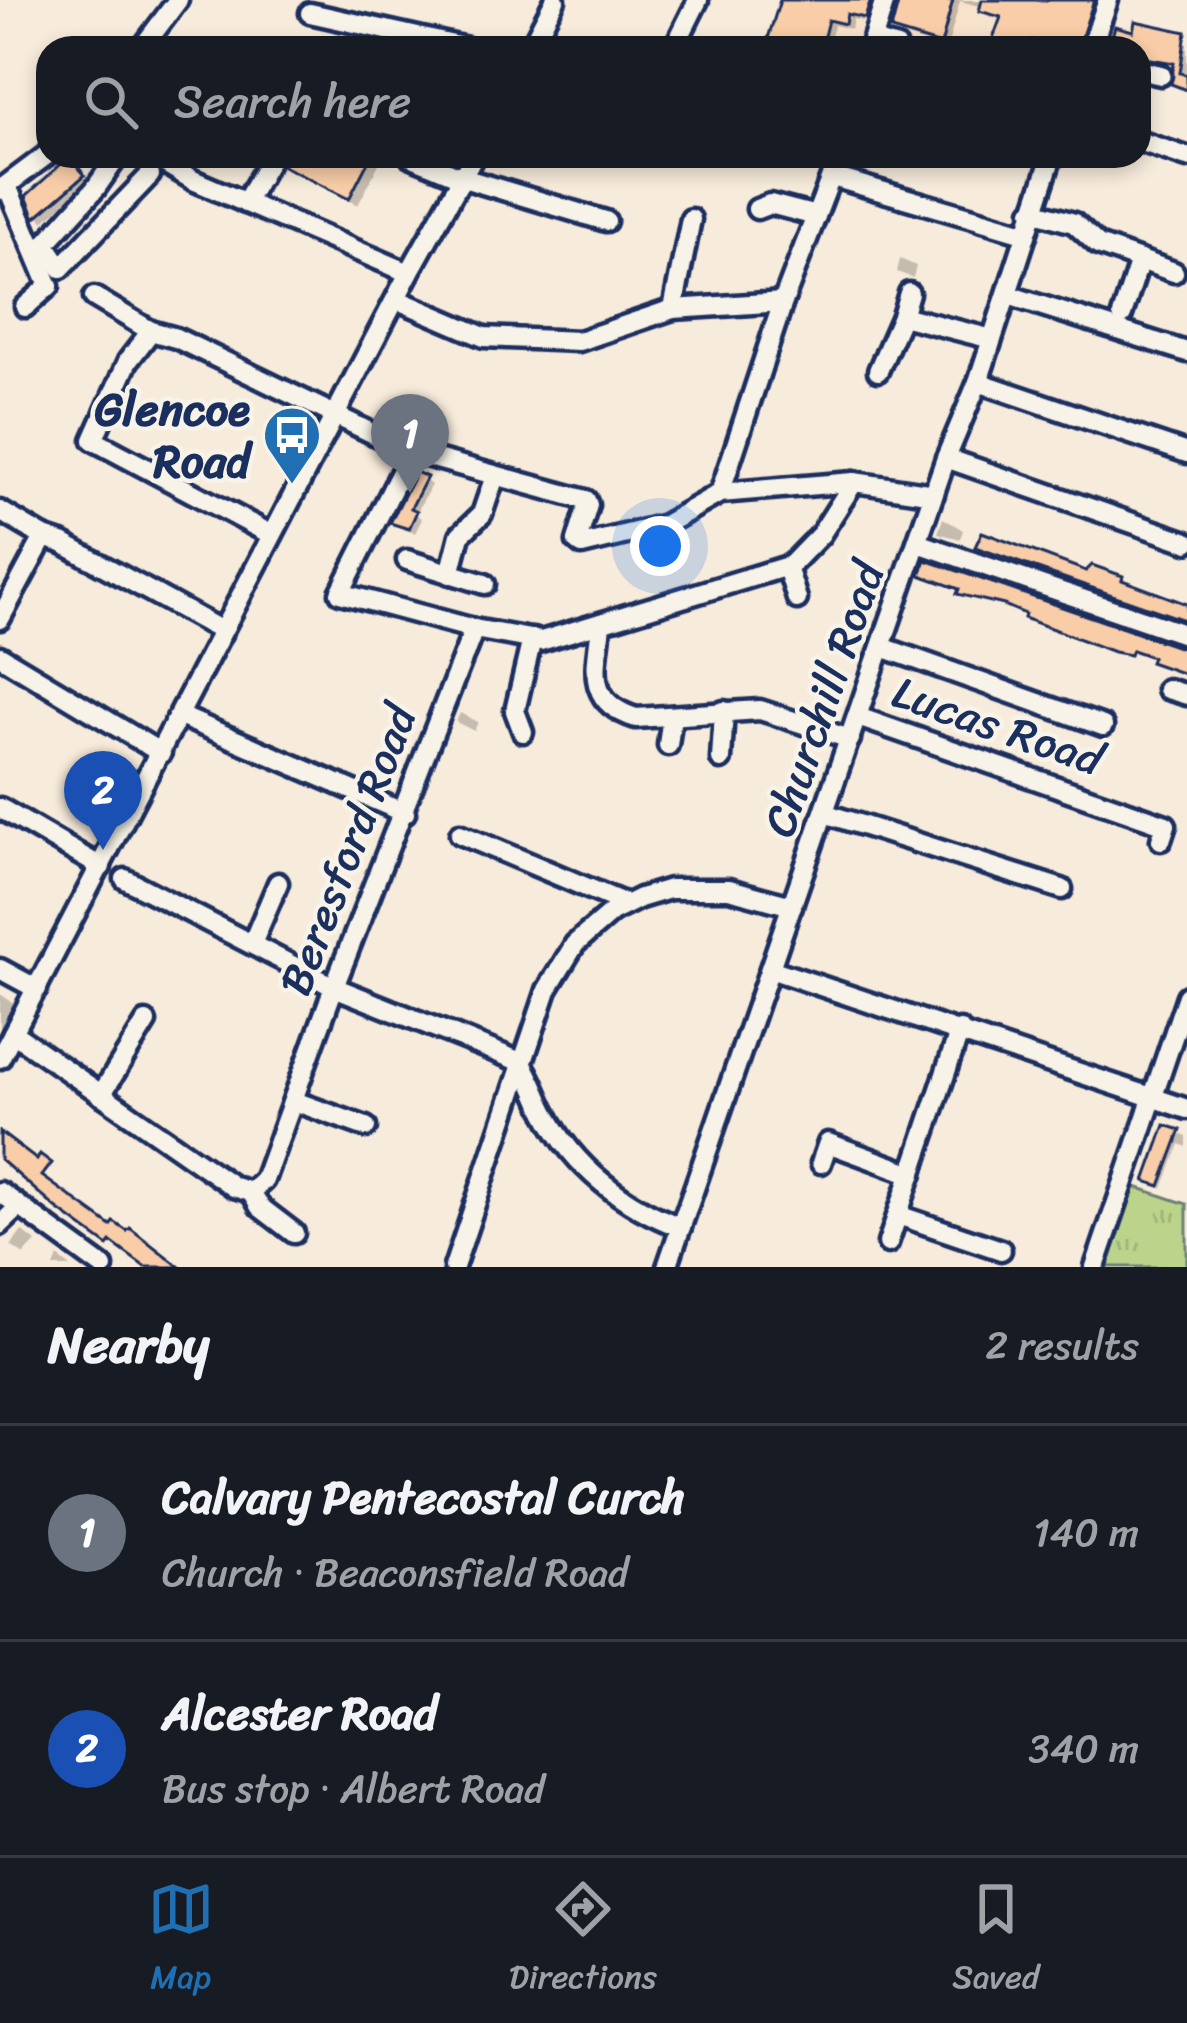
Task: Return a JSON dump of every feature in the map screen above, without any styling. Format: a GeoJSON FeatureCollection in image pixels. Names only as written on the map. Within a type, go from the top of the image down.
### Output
{"type":"FeatureCollection","features":[{"type":"Feature","properties":{"kind":"street"},"geometry":{"type":"LineString","coordinates":[[151,36],[178,0]]}},
{"type":"Feature","properties":{"kind":"street"},"geometry":{"type":"LineString","coordinates":[[536,36],[555,0]]}},
{"type":"Feature","properties":{"kind":"street"},"geometry":{"type":"LineString","coordinates":[[680,36],[698,0]]}},
{"type":"Feature","properties":{"kind":"street"},"geometry":{"type":"LineString","coordinates":[[874,36],[885,0]]}},
{"type":"Feature","properties":{"kind":"street"},"geometry":{"type":"LineString","coordinates":[[1095,36],[1108,0]]}},
{"type":"Feature","properties":{"kind":"street"},"geometry":{"type":"LineString","coordinates":[[310,13],[413,36]]}},
{"type":"Feature","properties":{"kind":"street"},"geometry":{"type":"LineString","coordinates":[[1151,73],[1161,75]]}},
{"type":"Feature","properties":{"kind":"street"},"geometry":{"type":"LineString","coordinates":[[1151,145],[1187,157]]}},
{"type":"Feature","properties":{"kind":"street"},"geometry":{"type":"LineString","coordinates":[[25,307],[49,286],[3,188],[36,163]]}},
{"type":"Feature","properties":{"kind":"street"},"geometry":{"type":"LineString","coordinates":[[110,168],[45,244],[62,268],[156,168]]}},
{"type":"Feature","properties":{"kind":"street"},"geometry":{"type":"LineString","coordinates":[[172,168],[409,273]]}},
{"type":"Feature","properties":{"kind":"street"},"geometry":{"type":"LineString","coordinates":[[245,203],[265,168]]}},
{"type":"Feature","properties":{"kind":"street"},"geometry":{"type":"LineString","coordinates":[[439,168],[606,221]]}},
{"type":"Feature","properties":{"kind":"street"},"geometry":{"type":"LineString","coordinates":[[0,1058],[468,168]]}},
{"type":"Feature","properties":{"kind":"street"},"geometry":{"type":"LineString","coordinates":[[720,493],[783,302],[835,168]]}},
{"type":"Feature","properties":{"kind":"street","name":"Churchill Road"},"geometry":{"type":"LineString","coordinates":[[667,1267],[946,458],[978,382],[1048,168]]}},
{"type":"Feature","properties":{"kind":"street"},"geometry":{"type":"LineString","coordinates":[[832,177],[1024,232]]}},
{"type":"Feature","properties":{"kind":"street"},"geometry":{"type":"LineString","coordinates":[[757,208],[770,204],[816,216]]}},
{"type":"Feature","properties":{"kind":"street"},"geometry":{"type":"LineString","coordinates":[[1032,211],[1074,224],[1098,245],[1174,272]]}},
{"type":"Feature","properties":{"kind":"street"},"geometry":{"type":"LineString","coordinates":[[673,309],[691,219]]}},
{"type":"Feature","properties":{"kind":"street"},"geometry":{"type":"LineString","coordinates":[[1122,315],[1140,260]]}},
{"type":"Feature","properties":{"kind":"street"},"geometry":{"type":"LineString","coordinates":[[878,371],[909,292]]}},
{"type":"Feature","properties":{"kind":"street"},"geometry":{"type":"LineString","coordinates":[[1008,295],[1187,352]]}},
{"type":"Feature","properties":{"kind":"street"},"geometry":{"type":"LineString","coordinates":[[94,297],[151,331],[176,338],[411,452],[586,500],[577,542],[582,545],[664,525],[720,493],[854,482],[934,494]]}},
{"type":"Feature","properties":{"kind":"street"},"geometry":{"type":"LineString","coordinates":[[398,299],[484,337],[579,341],[673,309],[783,302]]}},
{"type":"Feature","properties":{"kind":"street"},"geometry":{"type":"LineString","coordinates":[[902,316],[992,339]]}},
{"type":"Feature","properties":{"kind":"street"},"geometry":{"type":"LineString","coordinates":[[151,331],[128,361],[93,440],[272,536]]}},
{"type":"Feature","properties":{"kind":"street"},"geometry":{"type":"LineString","coordinates":[[978,382],[1187,452]]}},
{"type":"Feature","properties":{"kind":"street"},"geometry":{"type":"LineString","coordinates":[[411,452],[340,592],[474,628],[541,640],[787,568],[820,534],[854,482]]}},
{"type":"Feature","properties":{"kind":"street"},"geometry":{"type":"LineString","coordinates":[[946,458],[1187,542]]}},
{"type":"Feature","properties":{"kind":"street"},"geometry":{"type":"LineString","coordinates":[[450,574],[460,535],[482,514],[495,476]]}},
{"type":"Feature","properties":{"kind":"street"},"geometry":{"type":"LineString","coordinates":[[0,512],[222,632]]}},
{"type":"Feature","properties":{"kind":"street"},"geometry":{"type":"LineString","coordinates":[[0,619],[44,537]]}},
{"type":"Feature","properties":{"kind":"street"},"geometry":{"type":"LineString","coordinates":[[918,543],[1187,635]]}},
{"type":"Feature","properties":{"kind":"street"},"geometry":{"type":"LineString","coordinates":[[406,560],[485,584]]}},
{"type":"Feature","properties":{"kind":"street"},"geometry":{"type":"LineString","coordinates":[[787,568],[797,599]]}},
{"type":"Feature","properties":{"kind":"street"},"geometry":{"type":"LineString","coordinates":[[601,623],[594,670],[606,700],[635,718],[760,710],[850,739]]}},
{"type":"Feature","properties":{"kind":"street","name":"Beresford Road"},"geometry":{"type":"LineString","coordinates":[[251,1192],[263,1183],[474,628]]}},
{"type":"Feature","properties":{"kind":"street"},"geometry":{"type":"LineString","coordinates":[[523,732],[514,711],[532,639]]}},
{"type":"Feature","properties":{"kind":"street"},"geometry":{"type":"LineString","coordinates":[[882,647],[1103,726]]}},
{"type":"Feature","properties":{"kind":"street"},"geometry":{"type":"LineString","coordinates":[[0,656],[161,753]]}},
{"type":"Feature","properties":{"kind":"street"},"geometry":{"type":"LineString","coordinates":[[722,759],[724,711]]}},
{"type":"Feature","properties":{"kind":"street"},"geometry":{"type":"LineString","coordinates":[[180,716],[405,813]]}},
{"type":"Feature","properties":{"kind":"street"},"geometry":{"type":"LineString","coordinates":[[668,745],[672,716]]}},
{"type":"Feature","properties":{"kind":"street","name":"Lucas Road"},"geometry":{"type":"LineString","coordinates":[[858,717],[1166,825],[1161,840]]}},
{"type":"Feature","properties":{"kind":"street"},"geometry":{"type":"LineString","coordinates":[[0,808],[101,867]]}},
{"type":"Feature","properties":{"kind":"street"},"geometry":{"type":"LineString","coordinates":[[824,814],[1062,889]]}},
{"type":"Feature","properties":{"kind":"street"},"geometry":{"type":"LineString","coordinates":[[460,834],[626,904]]}},
{"type":"Feature","properties":{"kind":"street"},"geometry":{"type":"LineString","coordinates":[[125,879],[334,987],[521,1062],[547,1116],[581,1162],[625,1200],[681,1227]]}},
{"type":"Feature","properties":{"kind":"street"},"geometry":{"type":"LineString","coordinates":[[252,944],[278,883]]}},
{"type":"Feature","properties":{"kind":"street"},"geometry":{"type":"LineString","coordinates":[[454,1267],[547,990],[586,932],[626,904],[670,889],[702,886],[792,906]]}},
{"type":"Feature","properties":{"kind":"street"},"geometry":{"type":"LineString","coordinates":[[0,969],[37,988]]}},
{"type":"Feature","properties":{"kind":"street"},"geometry":{"type":"LineString","coordinates":[[770,969],[1187,1109]]}},
{"type":"Feature","properties":{"kind":"street"},"geometry":{"type":"LineString","coordinates":[[1095,1267],[1187,996]]}},
{"type":"Feature","properties":{"kind":"street"},"geometry":{"type":"LineString","coordinates":[[101,1095],[146,1022]]}},
{"type":"Feature","properties":{"kind":"street"},"geometry":{"type":"LineString","coordinates":[[888,1243],[960,1030]]}},
{"type":"Feature","properties":{"kind":"street"},"geometry":{"type":"LineString","coordinates":[[13,1033],[234,1186],[251,1192],[260,1207],[294,1233]]}},
{"type":"Feature","properties":{"kind":"street"},"geometry":{"type":"LineString","coordinates":[[294,1101],[366,1127]]}},
{"type":"Feature","properties":{"kind":"street"},"geometry":{"type":"LineString","coordinates":[[821,1163],[828,1143],[912,1174]]}},
{"type":"Feature","properties":{"kind":"street"},"geometry":{"type":"LineString","coordinates":[[0,1192],[103,1267]]}},
{"type":"Feature","properties":{"kind":"street"},"geometry":{"type":"LineString","coordinates":[[0,1225],[19,1207]]}},
{"type":"Feature","properties":{"kind":"street"},"geometry":{"type":"LineString","coordinates":[[898,1215],[1001,1250]]}},
{"type":"Feature","properties":{"kind":"shaded area"},"geometry":{"type":"Polygon","coordinates":[[[779,0],[1108,0],[1095,36],[768,36],[779,0]]]}},
{"type":"Feature","properties":{"kind":"green space"},"geometry":{"type":"Polygon","coordinates":[[[1130,1185],[1187,1204],[1187,1267],[1101,1267],[1130,1185]]]}},
{"type":"Feature","properties":{"kind":"building"},"geometry":{"type":"Polygon","coordinates":[[[780,0],[871,0],[865,18],[847,14],[845,24],[828,20],[824,36],[769,36],[780,0]]]}},
{"type":"Feature","properties":{"kind":"building"},"geometry":{"type":"Polygon","coordinates":[[[899,0],[953,0],[943,36],[911,36],[891,30],[899,0]]]}},
{"type":"Feature","properties":{"kind":"building"},"geometry":{"type":"Polygon","coordinates":[[[982,0],[1094,0],[1082,36],[994,36],[1001,17],[979,11],[982,0]]]}},
{"type":"Feature","properties":{"kind":"building"},"geometry":{"type":"Polygon","coordinates":[[[1135,21],[1186,32],[1180,73],[1187,75],[1187,90],[1171,84],[1174,63],[1151,59],[1151,36],[1112,36],[1115,26],[1133,31],[1135,21]]]}},
{"type":"Feature","properties":{"kind":"building"},"geometry":{"type":"Polygon","coordinates":[[[57,168],[79,168],[85,175],[35,218],[26,196],[57,168]]]}},
{"type":"Feature","properties":{"kind":"building"},"geometry":{"type":"Polygon","coordinates":[[[287,168],[365,168],[349,199],[287,168]]]}},
{"type":"Feature","properties":{"kind":"building"},"geometry":{"type":"Polygon","coordinates":[[[416,472],[427,477],[411,508],[417,511],[409,529],[390,523],[416,472]]]}},
{"type":"Feature","properties":{"kind":"building"},"geometry":{"type":"Polygon","coordinates":[[[982,532],[1086,571],[1092,565],[1123,576],[1122,580],[1187,604],[1187,621],[975,547],[982,532]]]}},
{"type":"Feature","properties":{"kind":"building"},"geometry":{"type":"Polygon","coordinates":[[[926,560],[1187,650],[1187,675],[1150,662],[1152,657],[1132,650],[1130,655],[1114,652],[1024,618],[1025,614],[1004,605],[957,594],[959,589],[920,575],[926,560]]]}},
{"type":"Feature","properties":{"kind":"building"},"geometry":{"type":"Polygon","coordinates":[[[1165,1125],[1181,1130],[1160,1186],[1145,1181],[1165,1125]]]}},
{"type":"Feature","properties":{"kind":"building"},"geometry":{"type":"Polygon","coordinates":[[[0,1132],[37,1160],[40,1154],[52,1163],[42,1176],[111,1226],[114,1222],[127,1231],[130,1228],[180,1267],[145,1267],[56,1208],[0,1159],[0,1132]]]}},
{"type":"Feature","properties":{"kind":"place","name":"Glencoe Road"},"geometry":{"type":"Point","coordinates":[292,486]}},
{"type":"Feature","properties":{"kind":"place","name":"Calvary Pentecostal Curch"},"geometry":{"type":"Point","coordinates":[410,493]}},
{"type":"Feature","properties":{"kind":"place","name":"Alcester Road"},"geometry":{"type":"Point","coordinates":[103,850]}}]}
